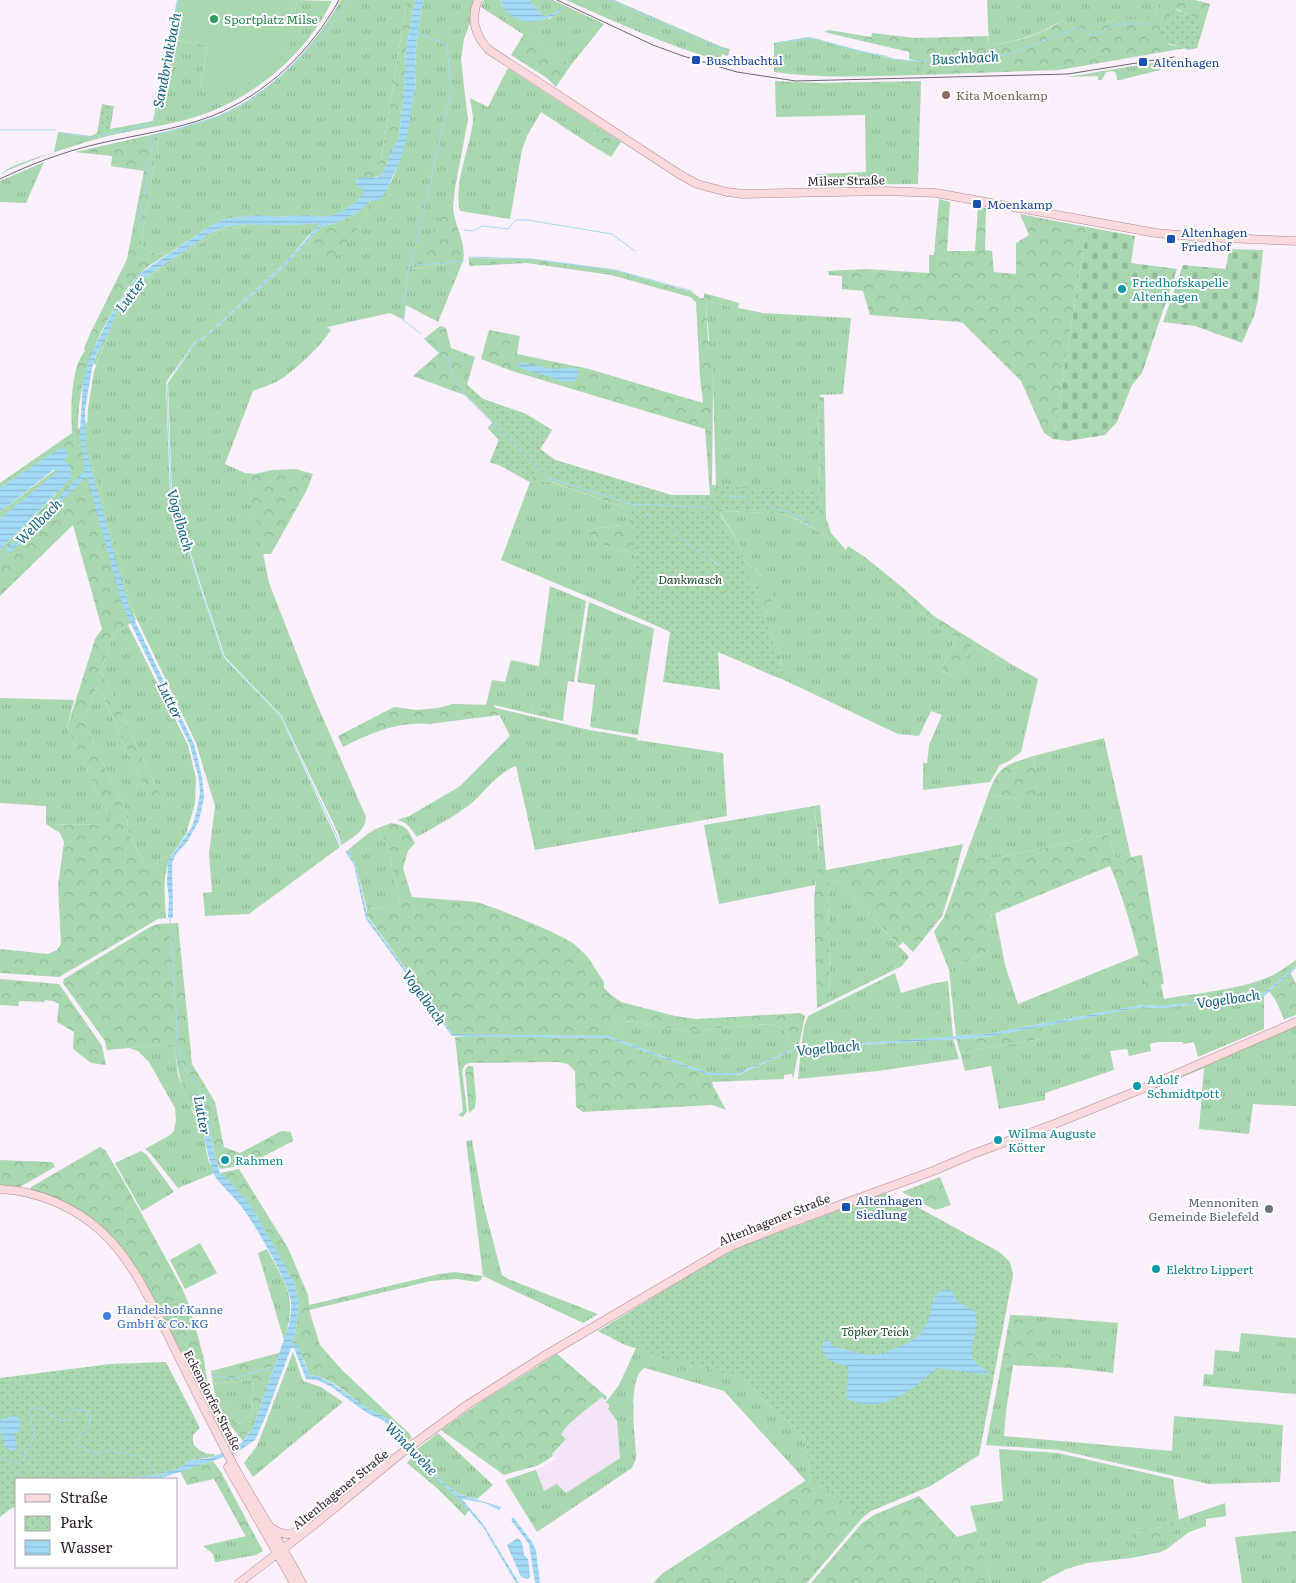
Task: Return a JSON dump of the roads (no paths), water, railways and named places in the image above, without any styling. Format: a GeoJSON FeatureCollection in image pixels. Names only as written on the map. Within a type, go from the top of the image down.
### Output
{"type":"FeatureCollection","features":[{"type":"Feature","properties":{"kind":"main road","name":"Milser Straße"},"geometry":{"type":"LineString","coordinates":[[478,0],[474,14],[475,28],[480,40],[489,50],[679,174],[697,184],[717,191],[743,194],[886,191],[936,192],[1165,234],[1296,241]]}},
{"type":"Feature","properties":{"kind":"main road","name":"Altenhagener Straße"},"geometry":{"type":"LineString","coordinates":[[239,1583],[314,1525],[415,1442],[467,1405],[544,1356],[729,1247],[1057,1123],[1144,1088],[1296,1022]]}},
{"type":"Feature","properties":{"kind":"main road","name":"Eckendorfer Straße"},"geometry":{"type":"LineString","coordinates":[[0,1189],[39,1196],[70,1209],[102,1232],[117,1248],[130,1265],[147,1296],[219,1444]]}},
{"type":"Feature","properties":{"kind":"main road","name":"Eckendorfer Straße"},"geometry":{"type":"LineString","coordinates":[[0,1194],[34,1200],[66,1212],[98,1236],[113,1251],[143,1298],[276,1554],[294,1583]]}},
{"type":"Feature","properties":{"kind":"main road","name":"Eckendorfer Straße"},"geometry":{"type":"LineString","coordinates":[[231,1467],[284,1548],[302,1583]]}},
{"type":"Feature","properties":{"kind":"main road"},"geometry":{"type":"LineString","coordinates":[[270,1526],[278,1532],[288,1535],[314,1525]]}},
{"type":"Feature","properties":{"kind":"water"},"geometry":{"type":"Polygon","coordinates":[[[415,0],[424,0],[417,42],[416,87],[407,137],[400,161],[385,193],[379,200],[370,201],[357,213],[336,223],[323,226],[292,259],[207,336],[195,344],[166,384],[194,343],[206,335],[289,259],[319,225],[318,223],[293,225],[251,224],[222,228],[212,232],[146,277],[131,292],[116,314],[110,330],[96,355],[92,368],[85,410],[86,449],[131,613],[194,744],[202,777],[204,797],[199,821],[187,842],[176,854],[172,863],[173,918],[168,918],[168,861],[192,827],[200,793],[199,780],[190,745],[121,600],[87,476],[10,553],[6,550],[85,471],[80,434],[83,379],[91,354],[107,322],[139,274],[212,225],[225,219],[258,215],[324,217],[337,214],[355,203],[363,194],[362,187],[358,188],[356,183],[359,177],[376,178],[382,174],[399,136],[406,49],[415,0]]]}},
{"type":"Feature","properties":{"kind":"water"},"geometry":{"type":"Polygon","coordinates":[[[500,0],[529,0],[545,16],[563,8],[547,19],[528,22],[512,16],[500,0]]]}},
{"type":"Feature","properties":{"kind":"water"},"geometry":{"type":"Polygon","coordinates":[[[520,362],[552,369],[573,368],[578,370],[579,373],[575,382],[562,381],[520,368],[518,365],[520,362]]]}},
{"type":"Feature","properties":{"kind":"water"},"geometry":{"type":"Polygon","coordinates":[[[60,448],[66,449],[68,455],[64,461],[71,467],[70,479],[0,550],[0,519],[58,471],[56,469],[53,470],[0,512],[0,488],[60,448]]]}},
{"type":"Feature","properties":{"kind":"water"},"geometry":{"type":"Polygon","coordinates":[[[348,850],[356,866],[368,918],[453,1034],[609,1036],[708,1073],[737,1073],[795,1048],[987,1034],[1142,1005],[1160,1006],[1230,999],[1244,992],[1264,993],[1296,966],[1296,968],[1264,996],[1245,994],[1230,1001],[1160,1008],[1142,1007],[987,1037],[796,1049],[737,1075],[708,1075],[608,1038],[452,1036],[366,919],[354,865],[345,851],[348,850]]]}},
{"type":"Feature","properties":{"kind":"water","name":"Windwehe"},"geometry":{"type":"Polygon","coordinates":[[[207,1107],[213,1148],[220,1173],[248,1202],[294,1283],[299,1303],[292,1343],[297,1344],[309,1375],[317,1376],[330,1382],[370,1410],[386,1417],[443,1482],[458,1494],[501,1507],[499,1510],[485,1503],[462,1499],[483,1524],[519,1583],[516,1583],[483,1527],[406,1443],[384,1421],[367,1413],[330,1386],[317,1380],[306,1379],[294,1348],[291,1348],[255,1440],[236,1453],[162,1478],[135,1478],[157,1475],[179,1468],[189,1461],[209,1458],[236,1448],[253,1427],[289,1325],[291,1302],[289,1292],[246,1213],[215,1176],[209,1160],[201,1110],[207,1107]]]}},
{"type":"Feature","properties":{"kind":"water"},"geometry":{"type":"Polygon","coordinates":[[[945,1289],[952,1291],[958,1303],[971,1309],[976,1316],[977,1326],[972,1345],[972,1355],[976,1363],[987,1370],[988,1375],[937,1368],[906,1393],[883,1403],[871,1405],[846,1398],[849,1367],[828,1360],[821,1347],[823,1342],[828,1339],[832,1346],[870,1355],[882,1354],[905,1344],[920,1334],[929,1317],[935,1296],[945,1289]]]}},
{"type":"Feature","properties":{"kind":"water"},"geometry":{"type":"Polygon","coordinates":[[[15,1415],[21,1424],[21,1429],[15,1433],[17,1449],[11,1451],[3,1441],[0,1420],[15,1415]]]}},
{"type":"Feature","properties":{"kind":"water"},"geometry":{"type":"Polygon","coordinates":[[[513,1517],[536,1550],[540,1583],[535,1583],[529,1544],[511,1520],[513,1517]]]}},
{"type":"Feature","properties":{"kind":"water"},"geometry":{"type":"Polygon","coordinates":[[[518,1538],[522,1542],[524,1555],[528,1559],[530,1577],[528,1579],[521,1577],[507,1545],[518,1538]]]}},
{"type":"Feature","properties":{"kind":"waterway","name":"Sandbrinkbach"},"geometry":{"type":"LineString","coordinates":[[98,136],[154,123],[178,0]]}},
{"type":"Feature","properties":{"kind":"waterway"},"geometry":{"type":"LineString","coordinates":[[138,233],[154,136],[219,116],[248,102],[267,89],[296,63],[312,45],[321,40],[349,0]]}},
{"type":"Feature","properties":{"kind":"waterway","name":"Buschbach"},"geometry":{"type":"LineString","coordinates":[[609,0],[726,51]]}},
{"type":"Feature","properties":{"kind":"waterway","name":"Buschbach"},"geometry":{"type":"LineString","coordinates":[[775,43],[812,38],[893,59],[908,61],[943,60],[952,56],[1007,55],[1077,28],[1092,36],[1117,24],[1149,24]]}},
{"type":"Feature","properties":{"kind":"waterway"},"geometry":{"type":"LineString","coordinates":[[417,33],[447,45],[451,91],[417,240],[409,265],[403,320],[421,334]]}},
{"type":"Feature","properties":{"kind":"waterway","name":"Sandbrinkbach"},"geometry":{"type":"LineString","coordinates":[[0,130],[55,130]]}},
{"type":"Feature","properties":{"kind":"waterway","name":"Sandbrinkbach"},"geometry":{"type":"LineString","coordinates":[[61,133],[93,137]]}},
{"type":"Feature","properties":{"kind":"waterway"},"geometry":{"type":"LineString","coordinates":[[464,230],[472,231],[483,226],[508,229],[516,220],[527,220],[612,234],[635,251]]}},
{"type":"Feature","properties":{"kind":"waterway"},"geometry":{"type":"LineString","coordinates":[[469,257],[532,259],[615,270],[692,291]]}},
{"type":"Feature","properties":{"kind":"waterway"},"geometry":{"type":"LineString","coordinates":[[411,260],[420,265],[464,261]]}},
{"type":"Feature","properties":{"kind":"waterway"},"geometry":{"type":"LineString","coordinates":[[424,338],[445,357],[448,357],[451,372],[462,392],[546,477],[631,504],[710,508]]}},
{"type":"Feature","properties":{"kind":"waterway","name":"Vogelbach"},"geometry":{"type":"LineString","coordinates":[[167,384],[171,494],[224,658],[280,715],[341,845]]}},
{"type":"Feature","properties":{"kind":"waterway","name":"Wellbach"},"geometry":{"type":"LineString","coordinates":[[70,479],[75,483]]}},
{"type":"Feature","properties":{"kind":"waterway"},"geometry":{"type":"LineString","coordinates":[[726,497],[748,497]]}},
{"type":"Feature","properties":{"kind":"waterway"},"geometry":{"type":"LineString","coordinates":[[766,500],[774,508],[794,514],[813,525]]}},
{"type":"Feature","properties":{"kind":"waterway"},"geometry":{"type":"LineString","coordinates":[[633,505],[640,509]]}},
{"type":"Feature","properties":{"kind":"waterway"},"geometry":{"type":"LineString","coordinates":[[645,513],[652,518]]}},
{"type":"Feature","properties":{"kind":"waterway"},"geometry":{"type":"LineString","coordinates":[[670,531],[720,566]]}},
{"type":"Feature","properties":{"kind":"waterway","name":"Wellbach"},"geometry":{"type":"LineString","coordinates":[[0,559],[8,550]]}},
{"type":"Feature","properties":{"kind":"waterway","name":"Lutter"},"geometry":{"type":"LineString","coordinates":[[170,919],[178,1044],[181,1061],[199,1088],[203,1108]]}},
{"type":"Feature","properties":{"kind":"waterway"},"geometry":{"type":"LineString","coordinates":[[213,1377],[219,1376],[232,1379],[275,1366]]}},
{"type":"Feature","properties":{"kind":"waterway"},"geometry":{"type":"LineString","coordinates":[[0,1457],[19,1464],[25,1458],[25,1452],[32,1443],[33,1438],[33,1428],[29,1412],[32,1408],[44,1410],[63,1421],[68,1419],[74,1409],[88,1411],[91,1417],[90,1426],[84,1429],[76,1441],[77,1447],[104,1454],[108,1450],[138,1456],[158,1474]]}},
{"type":"Feature","properties":{"kind":"waterway"},"geometry":{"type":"LineString","coordinates":[[88,1412],[87,1417],[90,1421]]}},
{"type":"Feature","properties":{"kind":"tram line"},"geometry":{"type":"LineString","coordinates":[[0,179],[35,163],[72,151],[184,125],[232,107],[251,96],[286,69],[315,37],[339,0]]}},
{"type":"Feature","properties":{"kind":"tram line"},"geometry":{"type":"LineString","coordinates":[[557,0],[653,45],[683,56],[737,72],[796,81],[1068,74],[1174,57]]}},
{"type":"Feature","properties":{"kind":"place","name":"Sportplatz Milse"},"geometry":{"type":"Point","coordinates":[214,19]}},
{"type":"Feature","properties":{"kind":"place","name":"Buschbachtal"},"geometry":{"type":"Point","coordinates":[696,60]}},
{"type":"Feature","properties":{"kind":"place","name":"Altenhagen"},"geometry":{"type":"Point","coordinates":[1143,62]}},
{"type":"Feature","properties":{"kind":"place","name":"Kita Moenkamp"},"geometry":{"type":"Point","coordinates":[946,95]}},
{"type":"Feature","properties":{"kind":"place","name":"Moenkamp"},"geometry":{"type":"Point","coordinates":[977,204]}},
{"type":"Feature","properties":{"kind":"place","name":"Altenhagen Friedhof"},"geometry":{"type":"Point","coordinates":[1171,239]}},
{"type":"Feature","properties":{"kind":"place","name":"Friedhofskapelle Altenhagen"},"geometry":{"type":"Point","coordinates":[1122,289]}},
{"type":"Feature","properties":{"kind":"place","name":"Adolf Schmidtpott"},"geometry":{"type":"Point","coordinates":[1137,1086]}},
{"type":"Feature","properties":{"kind":"place","name":"Wilma Auguste Kötter"},"geometry":{"type":"Point","coordinates":[998,1140]}},
{"type":"Feature","properties":{"kind":"place","name":"Rahmen"},"geometry":{"type":"Point","coordinates":[225,1160]}},
{"type":"Feature","properties":{"kind":"place","name":"Altenhagen Siedlung"},"geometry":{"type":"Point","coordinates":[846,1207]}},
{"type":"Feature","properties":{"kind":"place","name":"Mennoniten Gemeinde Bielefeld"},"geometry":{"type":"Point","coordinates":[1269,1209]}},
{"type":"Feature","properties":{"kind":"place","name":"Elektro Lippert"},"geometry":{"type":"Point","coordinates":[1156,1269]}},
{"type":"Feature","properties":{"kind":"place","name":"Handelshof Kanne GmbH & Co. KG"},"geometry":{"type":"Point","coordinates":[107,1316]}},
{"type":"Feature","properties":{"kind":"park label","name":"Dankmasch"},"geometry":{"type":"Point","coordinates":[690,579]}},
{"type":"Feature","properties":{"kind":"park label","name":"Töpker Teich"},"geometry":{"type":"Point","coordinates":[875,1331]}}]}
